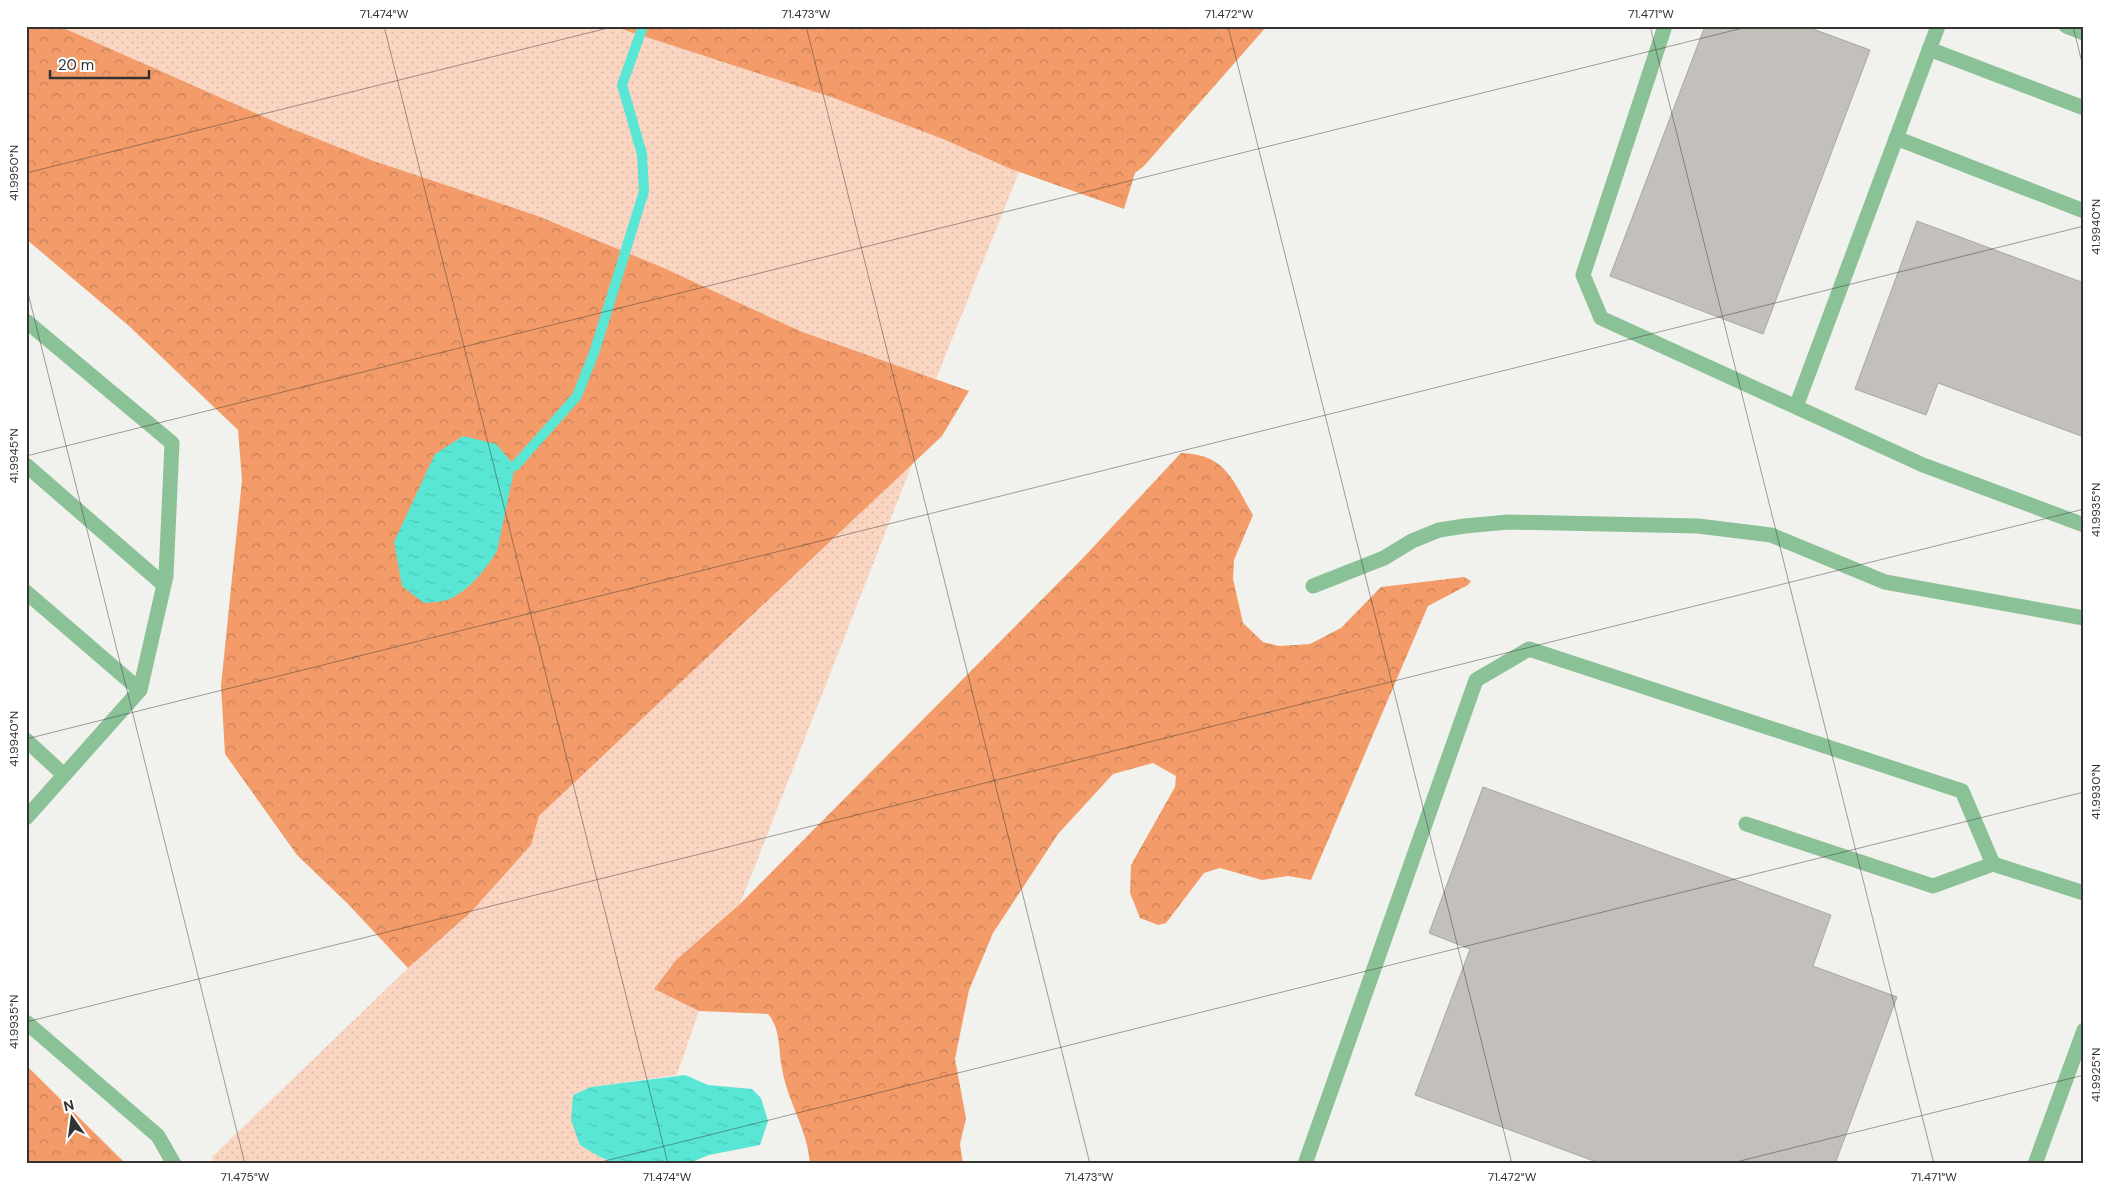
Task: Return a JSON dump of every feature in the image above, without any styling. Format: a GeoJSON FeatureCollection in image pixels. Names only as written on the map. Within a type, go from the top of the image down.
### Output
{"type":"FeatureCollection","features":[{"type":"Feature","properties":{"kind":"street"},"geometry":{"type":"LineString","coordinates":[[1665,26],[1582,275],[1601,318],[1923,465],[2084,525]]}},
{"type":"Feature","properties":{"kind":"street"},"geometry":{"type":"LineString","coordinates":[[1796,407],[1938,26]]}},
{"type":"Feature","properties":{"kind":"street"},"geometry":{"type":"LineString","coordinates":[[2066,26],[2084,33]]}},
{"type":"Feature","properties":{"kind":"street"},"geometry":{"type":"LineString","coordinates":[[1929,49],[2084,108]]}},
{"type":"Feature","properties":{"kind":"street"},"geometry":{"type":"LineString","coordinates":[[1896,138],[2084,211]]}},
{"type":"Feature","properties":{"kind":"street"},"geometry":{"type":"LineString","coordinates":[[26,321],[172,443],[164,585],[140,690],[26,818]]}},
{"type":"Feature","properties":{"kind":"street"},"geometry":{"type":"LineString","coordinates":[[26,465],[164,585]]}},
{"type":"Feature","properties":{"kind":"street"},"geometry":{"type":"LineString","coordinates":[[1312,586],[1384,558],[1412,541],[1439,530],[1508,522],[1698,526],[1771,535],[1885,582],[2084,618]]}},
{"type":"Feature","properties":{"kind":"street"},"geometry":{"type":"LineString","coordinates":[[26,592],[140,690]]}},
{"type":"Feature","properties":{"kind":"street"},"geometry":{"type":"LineString","coordinates":[[1305,1164],[1476,680],[1529,649],[1962,791],[1993,864]]}},
{"type":"Feature","properties":{"kind":"street"},"geometry":{"type":"LineString","coordinates":[[26,740],[64,775]]}},
{"type":"Feature","properties":{"kind":"street"},"geometry":{"type":"LineString","coordinates":[[1746,824],[1933,886],[1993,864],[2084,894]]}},
{"type":"Feature","properties":{"kind":"street"},"geometry":{"type":"LineString","coordinates":[[26,1022],[158,1136],[174,1164]]}},
{"type":"Feature","properties":{"kind":"street"},"geometry":{"type":"LineString","coordinates":[[2035,1164],[2084,1030]]}},
{"type":"Feature","properties":{"kind":"shaded area"},"geometry":{"type":"Polygon","coordinates":[[[59,26],[612,26],[831,97],[943,139],[1019,172],[936,379],[800,331],[664,268],[538,216],[371,160],[285,126],[59,26]]]}},
{"type":"Feature","properties":{"kind":"shaded area"},"geometry":{"type":"Polygon","coordinates":[[[913,462],[740,904],[676,960],[654,989],[699,1011],[677,1075],[591,1087],[573,1095],[600,1157],[618,1164],[215,1164],[212,1157],[408,968],[471,912],[531,845],[539,816],[913,462]]]}},
{"type":"Feature","properties":{"kind":"green space"},"geometry":{"type":"Polygon","coordinates":[[[26,26],[59,26],[285,126],[371,160],[538,216],[664,268],[800,331],[969,391],[942,436],[539,816],[531,845],[471,912],[408,968],[347,903],[297,855],[225,754],[221,686],[242,480],[238,430],[129,326],[26,239],[26,26]]]}},
{"type":"Feature","properties":{"kind":"green space"},"geometry":{"type":"Polygon","coordinates":[[[612,26],[1267,26],[1144,166],[1135,173],[1124,209],[1011,169],[943,139],[831,97],[612,26]]]}},
{"type":"Feature","properties":{"kind":"green space"},"geometry":{"type":"Polygon","coordinates":[[[1181,453],[1208,458],[1218,464],[1233,481],[1253,515],[1234,560],[1233,579],[1243,623],[1263,642],[1279,646],[1310,644],[1341,628],[1381,587],[1464,577],[1471,581],[1468,585],[1428,606],[1311,880],[1288,876],[1262,880],[1220,868],[1204,873],[1166,923],[1158,925],[1140,918],[1130,893],[1131,865],[1175,787],[1176,776],[1153,763],[1113,774],[1058,834],[993,933],[969,990],[955,1059],[966,1118],[960,1144],[963,1164],[810,1164],[802,1127],[788,1092],[777,1033],[768,1014],[699,1011],[654,989],[676,960],[740,904],[1083,558],[1181,453]]]}},
{"type":"Feature","properties":{"kind":"green space"},"geometry":{"type":"Polygon","coordinates":[[[26,1068],[30,1069],[126,1164],[26,1164],[26,1068]]]}},
{"type":"Feature","properties":{"kind":"water"},"geometry":{"type":"Polygon","coordinates":[[[463,436],[496,444],[515,466],[497,551],[488,565],[462,592],[447,600],[424,603],[402,586],[394,542],[435,454],[463,436]]]}},
{"type":"Feature","properties":{"kind":"water"},"geometry":{"type":"Polygon","coordinates":[[[685,1075],[708,1085],[752,1089],[761,1098],[768,1121],[760,1145],[709,1155],[687,1164],[618,1164],[600,1157],[580,1145],[571,1120],[573,1095],[591,1087],[685,1075]]]}},
{"type":"Feature","properties":{"kind":"building"},"geometry":{"type":"Polygon","coordinates":[[[1705,26],[1805,26],[1870,50],[1763,334],[1610,276],[1705,26]]]}},
{"type":"Feature","properties":{"kind":"building"},"geometry":{"type":"Polygon","coordinates":[[[1917,221],[2084,283],[2084,437],[1938,383],[1926,415],[1855,389],[1917,221]]]}},
{"type":"Feature","properties":{"kind":"building"},"geometry":{"type":"Polygon","coordinates":[[[1483,787],[1831,915],[1813,966],[1897,997],[1835,1164],[1602,1164],[1415,1095],[1470,949],[1429,933],[1483,787]]]}},
{"type":"Feature","properties":{"kind":"waterway"},"geometry":{"type":"LineString","coordinates":[[515,466],[577,396],[595,350],[644,191],[642,154],[622,85],[643,26]]}}]}
